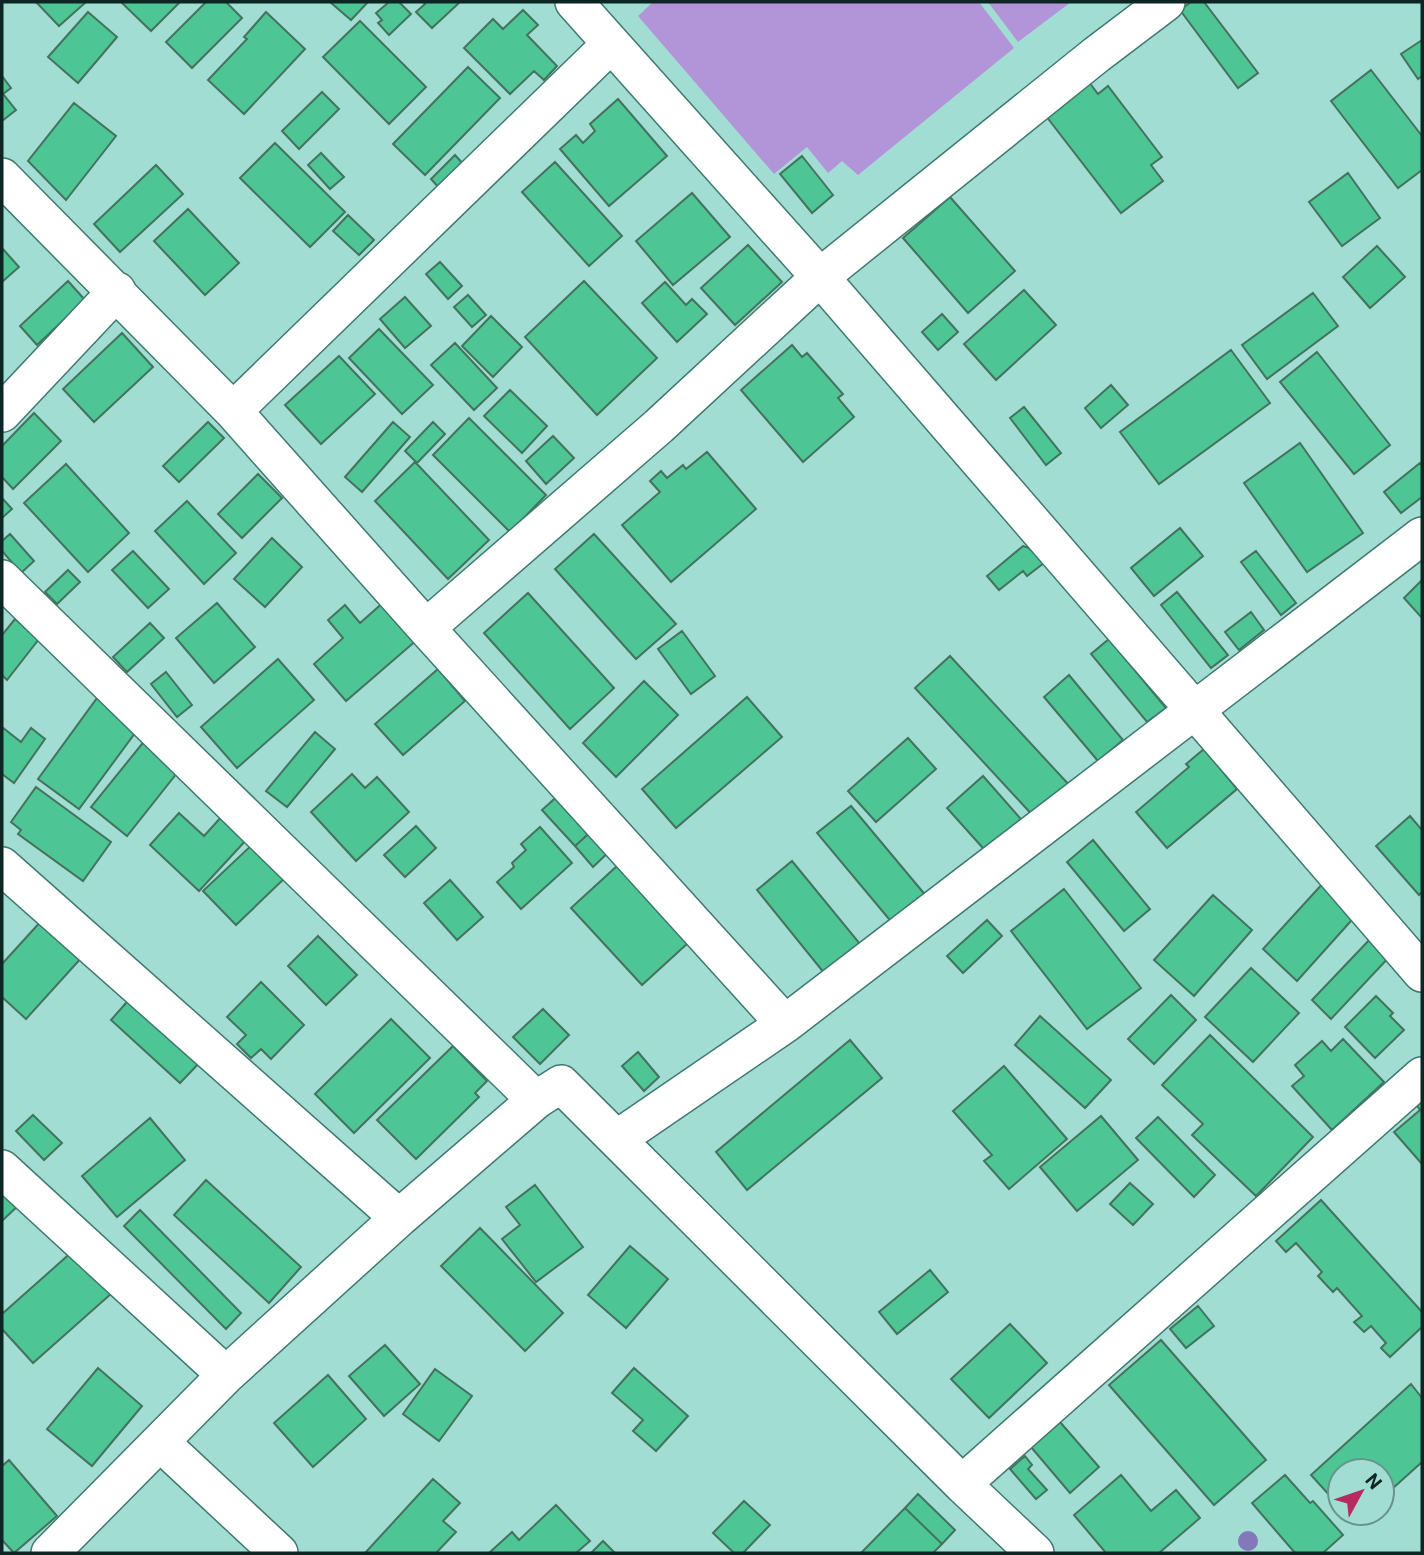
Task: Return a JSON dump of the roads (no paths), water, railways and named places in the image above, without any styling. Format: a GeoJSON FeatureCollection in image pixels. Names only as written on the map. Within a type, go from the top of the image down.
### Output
{"type":"FeatureCollection","features":[{"type":"Feature","properties":{"kind":"street"},"geometry":{"type":"LineString","coordinates":[[574,2],[820,277],[1422,973]]}},
{"type":"Feature","properties":{"kind":"street"},"geometry":{"type":"LineString","coordinates":[[426,628],[659,426],[820,277],[1085,63],[1166,2]]}},
{"type":"Feature","properties":{"kind":"street"},"geometry":{"type":"LineString","coordinates":[[233,411],[611,44]]}},
{"type":"Feature","properties":{"kind":"street"},"geometry":{"type":"LineString","coordinates":[[2,177],[233,411],[785,1024]]}},
{"type":"Feature","properties":{"kind":"street"},"geometry":{"type":"LineString","coordinates":[[2,413],[117,291]]}},
{"type":"Feature","properties":{"kind":"street"},"geometry":{"type":"LineString","coordinates":[[617,1139],[785,1024],[1422,536]]}},
{"type":"Feature","properties":{"kind":"street"},"geometry":{"type":"LineString","coordinates":[[2,579],[536,1100]]}},
{"type":"Feature","properties":{"kind":"street"},"geometry":{"type":"LineString","coordinates":[[2,866],[399,1218]]}},
{"type":"Feature","properties":{"kind":"street"},"geometry":{"type":"LineString","coordinates":[[962,1484],[1422,1076]]}},
{"type":"Feature","properties":{"kind":"street"},"geometry":{"type":"LineString","coordinates":[[50,1553],[226,1375],[399,1218],[536,1100],[561,1084],[1034,1553]]}},
{"type":"Feature","properties":{"kind":"street"},"geometry":{"type":"LineString","coordinates":[[2,1168],[226,1375]]}},
{"type":"Feature","properties":{"kind":"street"},"geometry":{"type":"LineString","coordinates":[[161,1443],[279,1553]]}}]}
